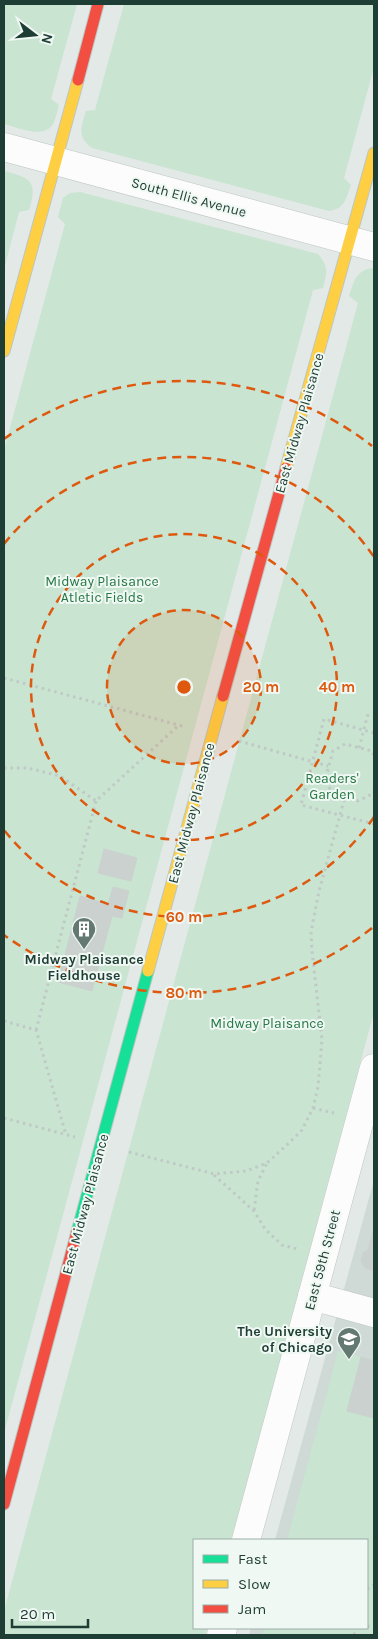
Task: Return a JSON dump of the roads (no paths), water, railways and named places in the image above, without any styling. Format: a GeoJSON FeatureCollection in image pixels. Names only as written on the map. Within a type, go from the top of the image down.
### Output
{"type":"FeatureCollection","features":[{"type":"Feature","properties":{"kind":"street"},"geometry":{"type":"LineString","coordinates":[[4,351],[57,162],[98,4]]}},
{"type":"Feature","properties":{"kind":"street","name":"South Ellis Avenue"},"geometry":{"type":"LineString","coordinates":[[4,147],[362,244]]}},
{"type":"Feature","properties":{"kind":"street","name":"East Midway Plaisance"},"geometry":{"type":"LineString","coordinates":[[4,1504],[212,734],[362,244],[374,152]]}},
{"type":"Feature","properties":{"kind":"street","name":"East 59th Street"},"geometry":{"type":"LineString","coordinates":[[246,1539],[374,1068]]}},
{"type":"Feature","properties":{"kind":"street"},"geometry":{"type":"LineString","coordinates":[[312,1296],[374,1313]]}},
{"type":"Feature","properties":{"kind":"place","name":"Midway Plaisance Fieldhouse"},"geometry":{"type":"Point","coordinates":[84,950]}},
{"type":"Feature","properties":{"kind":"place","name":"The University of Chicago"},"geometry":{"type":"Point","coordinates":[349,1360]}},
{"type":"Feature","properties":{"kind":"park label","name":"Midway Plaisance Atletic Fields"},"geometry":{"type":"Point","coordinates":[102,590]}},
{"type":"Feature","properties":{"kind":"park label","name":"Readers' Garden"},"geometry":{"type":"Point","coordinates":[332,786]}},
{"type":"Feature","properties":{"kind":"park label","name":"Midway Plaisance"},"geometry":{"type":"Point","coordinates":[267,1023]}}]}
